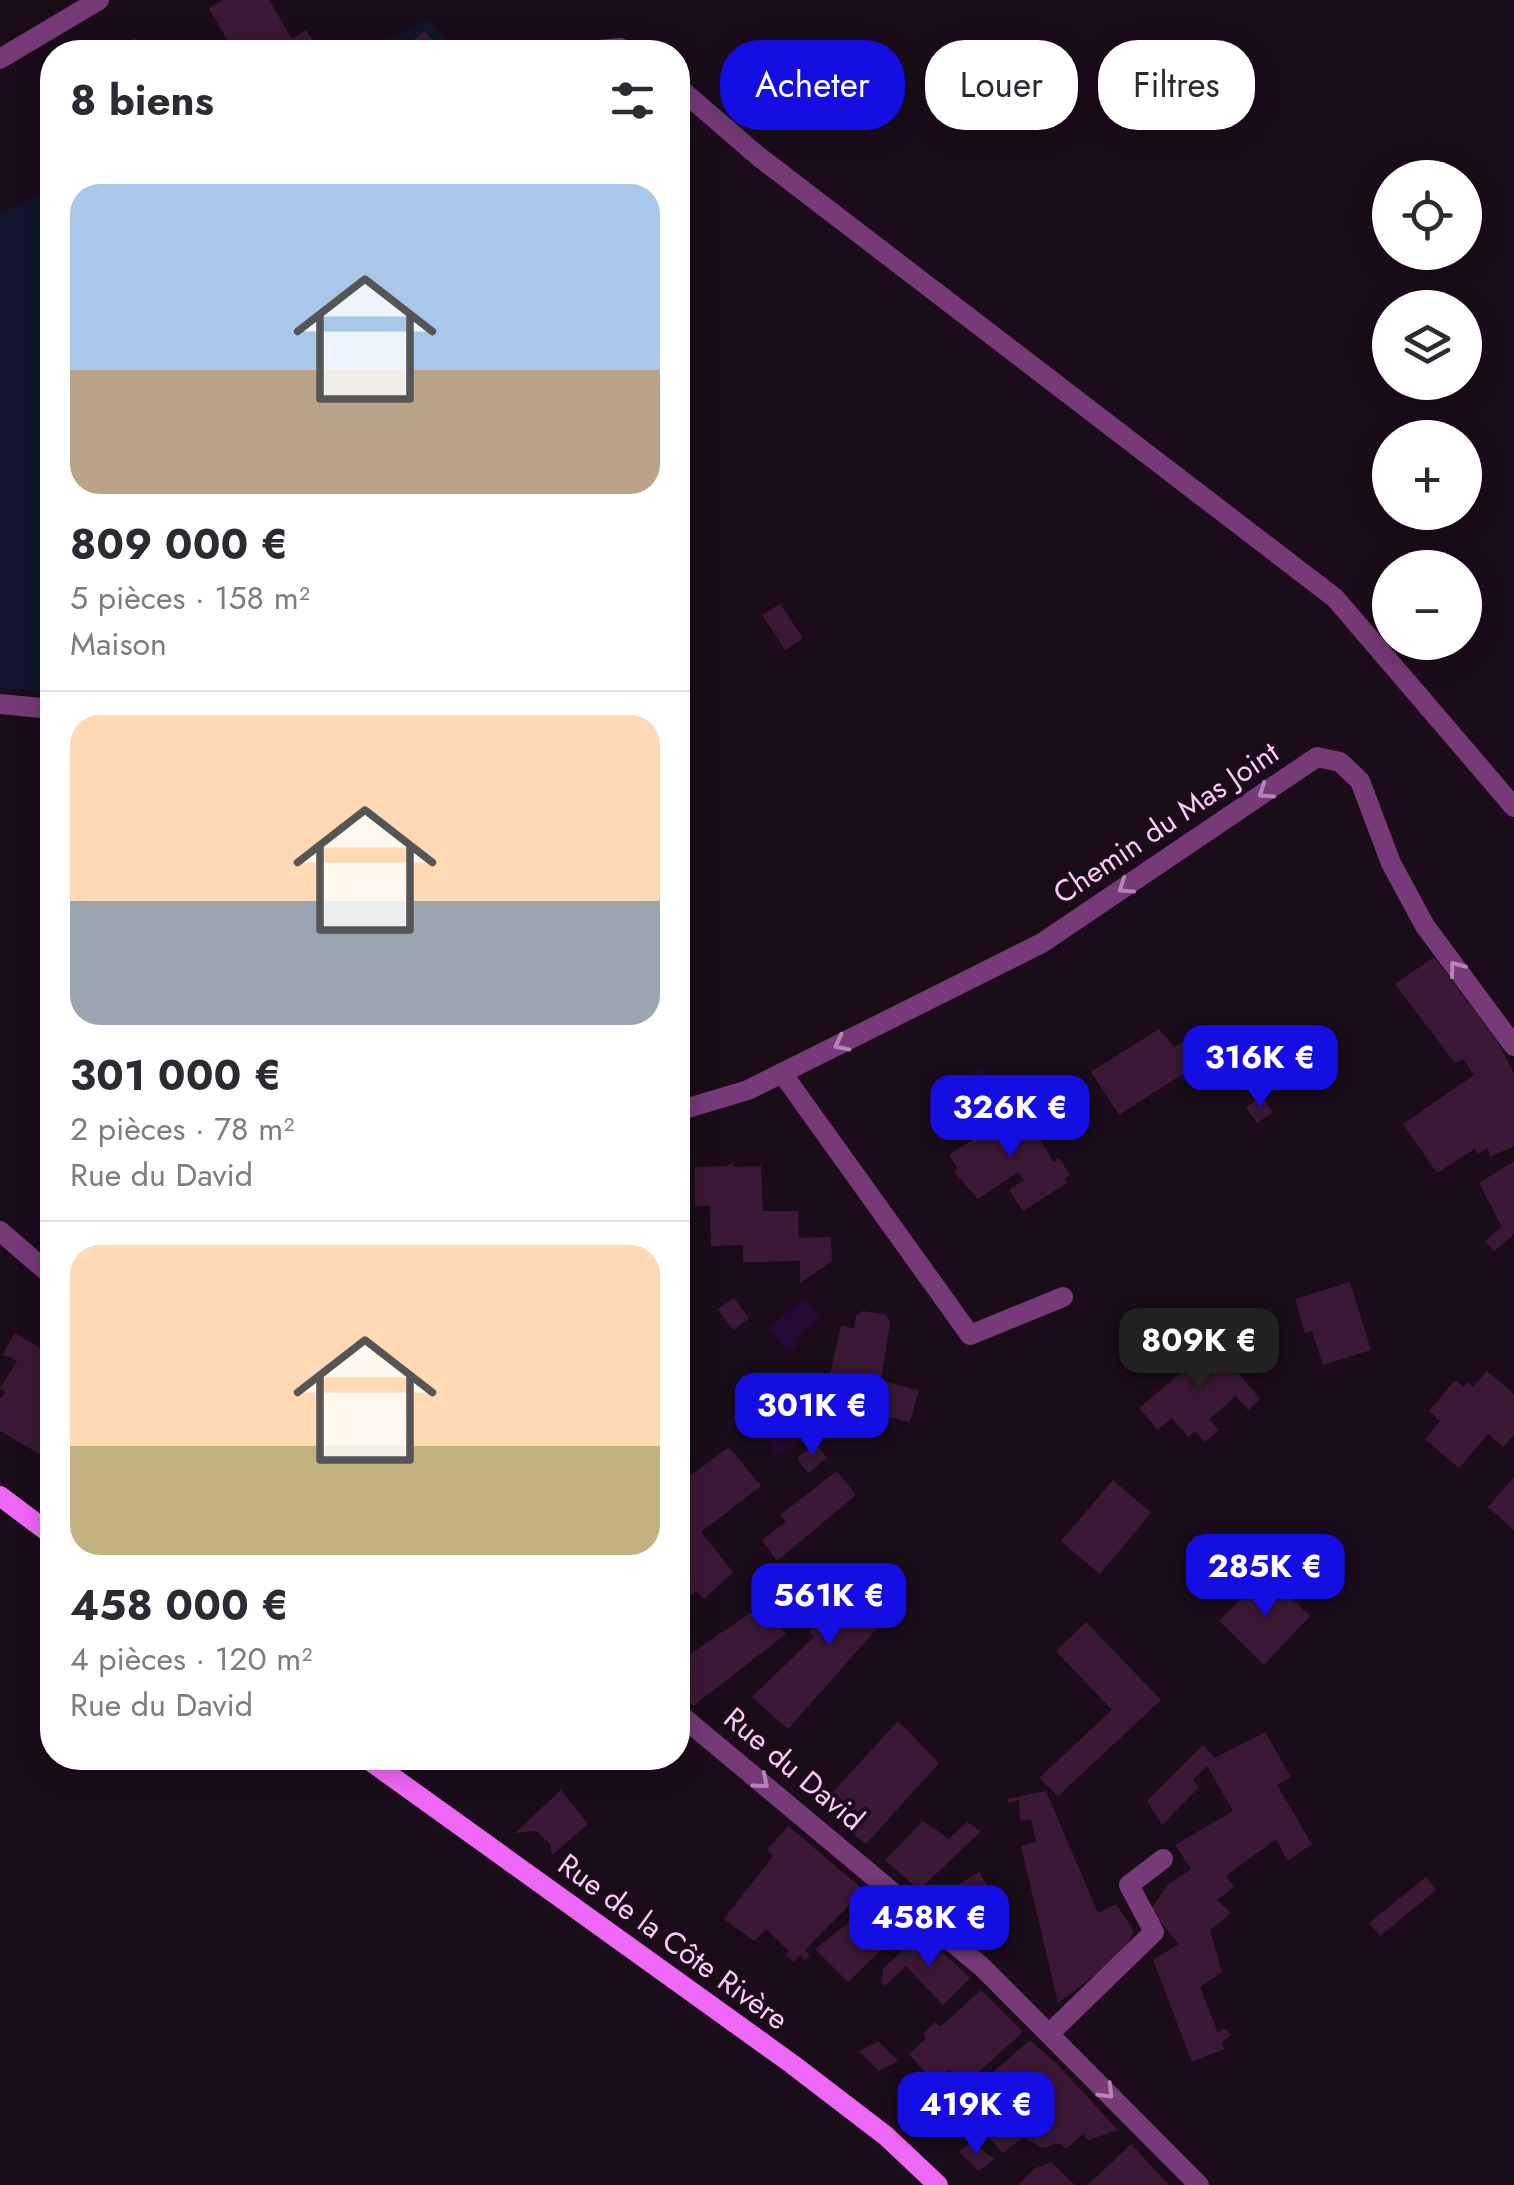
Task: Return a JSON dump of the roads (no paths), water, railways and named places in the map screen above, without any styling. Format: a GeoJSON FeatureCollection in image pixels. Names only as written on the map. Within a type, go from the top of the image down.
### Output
{"type":"FeatureCollection","features":[{"type":"Feature","properties":{"kind":"street"},"geometry":{"type":"LineString","coordinates":[[0,59],[99,0]]}},
{"type":"Feature","properties":{"kind":"street"},"geometry":{"type":"LineString","coordinates":[[690,98],[758,156],[1335,598],[1514,807]]}},
{"type":"Feature","properties":{"kind":"street"},"geometry":{"type":"LineString","coordinates":[[0,704],[40,708]]}},
{"type":"Feature","properties":{"kind":"street","name":"Chemin du Mas Joint"},"geometry":{"type":"LineString","coordinates":[[690,1107],[748,1090],[1042,943],[1317,757],[1340,762],[1360,781],[1391,863],[1425,926],[1514,1046]]}},
{"type":"Feature","properties":{"kind":"street"},"geometry":{"type":"LineString","coordinates":[[782,1074],[970,1335],[1063,1297]]}},
{"type":"Feature","properties":{"kind":"street"},"geometry":{"type":"LineString","coordinates":[[0,1231],[40,1266]]}},
{"type":"Feature","properties":{"kind":"street"},"geometry":{"type":"LineString","coordinates":[[0,1496],[40,1526]]}},
{"type":"Feature","properties":{"kind":"street","name":"Rue du David"},"geometry":{"type":"LineString","coordinates":[[690,1723],[982,1967],[1199,2185]]}},
{"type":"Feature","properties":{"kind":"street","name":"Rue de la Côte Rivère"},"geometry":{"type":"LineString","coordinates":[[383,1770],[792,2064],[886,2136],[938,2185]]}},
{"type":"Feature","properties":{"kind":"street"},"geometry":{"type":"LineString","coordinates":[[1049,2034],[1154,1932],[1129,1885],[1162,1858]]}}]}
